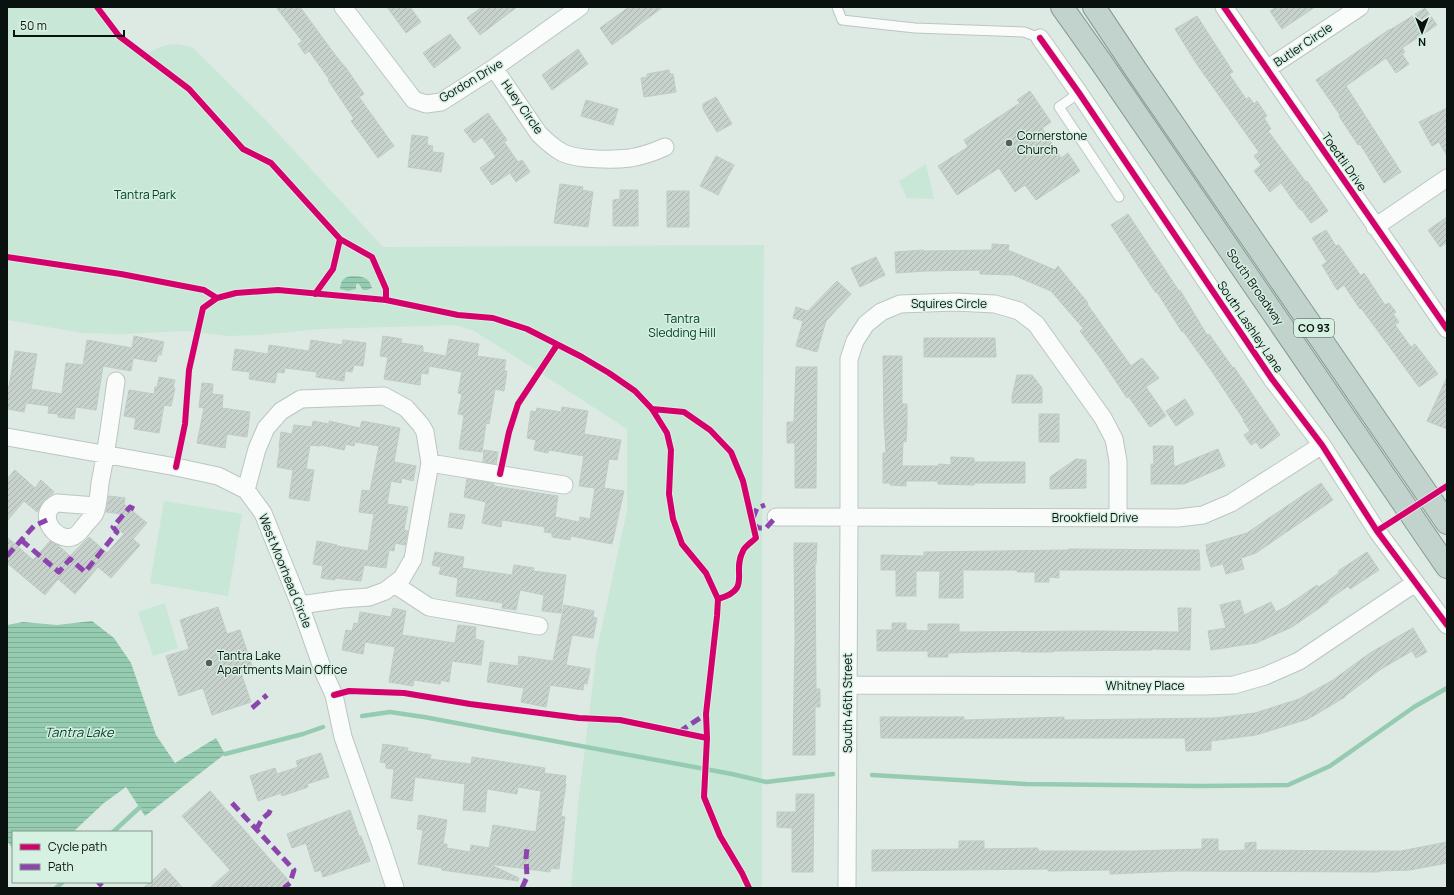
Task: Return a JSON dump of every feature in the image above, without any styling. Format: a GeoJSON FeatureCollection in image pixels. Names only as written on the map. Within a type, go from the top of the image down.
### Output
{"type":"FeatureCollection","features":[{"type":"Feature","properties":{"kind":"highway","name":"South Broadway"},"geometry":{"type":"LineString","coordinates":[[1062,7],[1447,567]]}},
{"type":"Feature","properties":{"kind":"highway","name":"South Broadway"},"geometry":{"type":"LineString","coordinates":[[1094,7],[1447,523]]}},
{"type":"Feature","properties":{"kind":"street","name":"Gordon Drive"},"geometry":{"type":"LineString","coordinates":[[343,7],[414,100],[426,104],[441,102],[494,68],[580,7]]}},
{"type":"Feature","properties":{"kind":"street","name":"Toedtli Drive"},"geometry":{"type":"LineString","coordinates":[[1224,7],[1447,329]]}},
{"type":"Feature","properties":{"kind":"street","name":"Butler Circle"},"geometry":{"type":"LineString","coordinates":[[1266,69],[1360,7]]}},
{"type":"Feature","properties":{"kind":"street","name":"South Lashley Lane"},"geometry":{"type":"LineString","coordinates":[[1040,38],[1079,93],[1272,379],[1322,445],[1373,525],[1447,625]]}},
{"type":"Feature","properties":{"kind":"street","name":"Huey Circle"},"geometry":{"type":"LineString","coordinates":[[494,68],[539,134],[546,141],[564,153],[582,158],[629,158],[647,154],[665,147]]}},
{"type":"Feature","properties":{"kind":"street"},"geometry":{"type":"LineString","coordinates":[[1375,227],[1447,178]]}},
{"type":"Feature","properties":{"kind":"street","name":"Squires Circle"},"geometry":{"type":"LineString","coordinates":[[849,517],[849,359],[855,341],[866,324],[880,312],[900,304],[955,302],[995,304],[1019,311],[1036,324],[1103,418],[1114,439],[1118,461],[1118,518]]}},
{"type":"Feature","properties":{"kind":"street"},"geometry":{"type":"LineString","coordinates":[[96,506],[106,456],[116,381]]}},
{"type":"Feature","properties":{"kind":"street"},"geometry":{"type":"LineString","coordinates":[[246,490],[257,449],[266,428],[281,411],[301,399],[384,396],[406,408],[421,425],[425,432],[430,463],[413,559],[402,578],[385,591],[369,597],[300,605]]}},
{"type":"Feature","properties":{"kind":"street","name":"West Moorhead Circle"},"geometry":{"type":"LineString","coordinates":[[7,437],[106,456],[176,467],[218,476],[246,490],[263,513],[300,605],[324,673],[334,695],[343,737],[395,888]]}},
{"type":"Feature","properties":{"kind":"street","name":"Brookfield Drive"},"geometry":{"type":"LineString","coordinates":[[776,517],[1178,518],[1203,515],[1231,504],[1322,445]]}},
{"type":"Feature","properties":{"kind":"street"},"geometry":{"type":"LineString","coordinates":[[430,463],[564,485]]}},
{"type":"Feature","properties":{"kind":"street","name":"South 46th Street"},"geometry":{"type":"LineString","coordinates":[[847,888],[849,517]]}},
{"type":"Feature","properties":{"kind":"street","name":"Whitney Place"},"geometry":{"type":"LineString","coordinates":[[848,685],[1234,685],[1265,676],[1299,661],[1415,583]]}},
{"type":"Feature","properties":{"kind":"street"},"geometry":{"type":"LineString","coordinates":[[394,584],[429,607],[539,626]]}},
{"type":"Feature","properties":{"kind":"lane"},"geometry":{"type":"LineString","coordinates":[[837,7],[842,20],[915,28],[1024,32],[1040,38]]}},
{"type":"Feature","properties":{"kind":"lane"},"geometry":{"type":"LineString","coordinates":[[1079,93],[1059,107],[1119,198]]}},
{"type":"Feature","properties":{"kind":"green space","name":"Tantra Park"},"geometry":{"type":"Polygon","coordinates":[[[7,7],[100,7],[119,33],[149,53],[170,44],[193,48],[263,117],[383,247],[764,245],[762,888],[571,888],[578,804],[597,649],[627,511],[627,429],[474,331],[455,325],[321,329],[258,335],[228,336],[186,331],[123,334],[83,333],[7,320],[7,7]]]}},
{"type":"Feature","properties":{"kind":"green space"},"geometry":{"type":"Polygon","coordinates":[[[926,164],[934,199],[907,198],[899,181],[926,164]]]}},
{"type":"Feature","properties":{"kind":"green space"},"geometry":{"type":"Polygon","coordinates":[[[164,501],[242,514],[228,596],[150,583],[164,501]]]}},
{"type":"Feature","properties":{"kind":"green space"},"geometry":{"type":"Polygon","coordinates":[[[165,603],[178,648],[153,656],[138,612],[165,603]]]}},
{"type":"Feature","properties":{"kind":"water"},"geometry":{"type":"Polygon","coordinates":[[[351,276],[358,276],[367,279],[372,288],[363,290],[358,283],[356,285],[356,289],[348,291],[340,289],[343,280],[351,276]]]}},
{"type":"Feature","properties":{"kind":"water","name":"Tantra Lake"},"geometry":{"type":"Polygon","coordinates":[[[92,621],[114,638],[131,663],[156,735],[175,763],[216,738],[225,754],[145,816],[126,787],[104,803],[74,831],[12,831],[12,848],[7,841],[7,625],[23,622],[57,625],[92,621]]]}},
{"type":"Feature","properties":{"kind":"building"},"geometry":{"type":"Polygon","coordinates":[[[276,7],[300,7],[364,94],[359,97],[394,146],[378,158],[351,121],[354,119],[328,80],[329,79],[309,51],[305,54],[298,44],[302,41],[276,7]]]}},
{"type":"Feature","properties":{"kind":"building"},"geometry":{"type":"Polygon","coordinates":[[[387,7],[410,7],[421,22],[406,33],[387,7]]]}},
{"type":"Feature","properties":{"kind":"building"},"geometry":{"type":"Polygon","coordinates":[[[482,7],[517,7],[480,35],[467,18],[482,7]]]}},
{"type":"Feature","properties":{"kind":"building"},"geometry":{"type":"Polygon","coordinates":[[[629,7],[663,7],[612,45],[600,28],[629,7]]]}},
{"type":"Feature","properties":{"kind":"building"},"geometry":{"type":"Polygon","coordinates":[[[1276,7],[1315,7],[1282,29],[1270,11],[1276,7]]]}},
{"type":"Feature","properties":{"kind":"building"},"geometry":{"type":"Polygon","coordinates":[[[1425,8],[1437,25],[1402,48],[1405,52],[1402,54],[1409,64],[1396,73],[1386,58],[1346,86],[1401,172],[1384,183],[1360,144],[1358,145],[1316,80],[1390,29],[1425,8]]]}},
{"type":"Feature","properties":{"kind":"building"},"geometry":{"type":"Polygon","coordinates":[[[1197,16],[1233,72],[1229,74],[1246,99],[1249,97],[1254,104],[1257,101],[1267,116],[1264,118],[1271,129],[1268,131],[1328,211],[1311,223],[1281,183],[1270,192],[1254,171],[1261,165],[1254,156],[1259,152],[1196,63],[1175,29],[1197,16]]]}},
{"type":"Feature","properties":{"kind":"building"},"geometry":{"type":"Polygon","coordinates":[[[450,34],[461,48],[434,68],[423,53],[450,34]]]}},
{"type":"Feature","properties":{"kind":"building"},"geometry":{"type":"Polygon","coordinates":[[[578,49],[588,64],[552,90],[542,75],[578,49]]]}},
{"type":"Feature","properties":{"kind":"building"},"geometry":{"type":"Polygon","coordinates":[[[669,70],[670,74],[673,74],[676,92],[644,97],[641,78],[647,77],[647,74],[669,70]]]}},
{"type":"Feature","properties":{"kind":"building","name":"Cornerstone Church"},"geometry":{"type":"Polygon","coordinates":[[[1030,91],[1051,122],[1042,128],[1061,158],[1068,153],[1080,171],[1036,200],[1025,185],[1015,192],[999,168],[957,195],[938,166],[968,147],[964,140],[1020,103],[1017,100],[1030,91]]]}},
{"type":"Feature","properties":{"kind":"building"},"geometry":{"type":"Polygon","coordinates":[[[716,97],[732,124],[717,132],[703,109],[703,104],[716,97]]]}},
{"type":"Feature","properties":{"kind":"building"},"geometry":{"type":"Polygon","coordinates":[[[586,100],[618,109],[613,125],[581,116],[586,100]]]}},
{"type":"Feature","properties":{"kind":"building"},"geometry":{"type":"Polygon","coordinates":[[[1447,108],[1447,156],[1439,142],[1432,146],[1419,122],[1447,108]]]}},
{"type":"Feature","properties":{"kind":"building"},"geometry":{"type":"Polygon","coordinates":[[[488,113],[507,140],[504,142],[518,162],[522,160],[530,172],[516,182],[510,173],[492,185],[480,168],[496,157],[482,137],[474,143],[464,130],[488,113]]]}},
{"type":"Feature","properties":{"kind":"building"},"geometry":{"type":"Polygon","coordinates":[[[412,135],[428,137],[427,145],[433,146],[432,152],[444,153],[441,172],[408,167],[412,135]]]}},
{"type":"Feature","properties":{"kind":"building"},"geometry":{"type":"Polygon","coordinates":[[[716,156],[734,165],[718,195],[700,186],[716,156]]]}},
{"type":"Feature","properties":{"kind":"building"},"geometry":{"type":"Polygon","coordinates":[[[560,184],[583,187],[582,190],[593,192],[588,227],[554,223],[560,184]]]}},
{"type":"Feature","properties":{"kind":"building"},"geometry":{"type":"Polygon","coordinates":[[[620,190],[638,190],[638,226],[613,226],[613,200],[620,199],[620,190]]]}},
{"type":"Feature","properties":{"kind":"building"},"geometry":{"type":"Polygon","coordinates":[[[667,191],[689,191],[689,227],[667,227],[667,191]]]}},
{"type":"Feature","properties":{"kind":"building"},"geometry":{"type":"Polygon","coordinates":[[[1128,214],[1179,291],[1180,290],[1207,335],[1209,334],[1233,368],[1234,367],[1280,435],[1261,449],[1256,442],[1251,445],[1244,435],[1250,431],[1244,420],[1213,373],[1183,331],[1182,332],[1157,292],[1156,293],[1111,225],[1128,214]]]}},
{"type":"Feature","properties":{"kind":"building"},"geometry":{"type":"Polygon","coordinates":[[[1447,217],[1447,242],[1440,247],[1428,230],[1447,217]]]}},
{"type":"Feature","properties":{"kind":"building"},"geometry":{"type":"Polygon","coordinates":[[[1326,230],[1336,246],[1339,245],[1361,276],[1364,273],[1385,305],[1389,303],[1396,312],[1393,314],[1399,322],[1395,325],[1411,347],[1415,344],[1438,374],[1419,387],[1361,308],[1360,309],[1344,285],[1337,290],[1322,265],[1327,262],[1312,238],[1326,230]]]}},
{"type":"Feature","properties":{"kind":"building"},"geometry":{"type":"Polygon","coordinates":[[[992,244],[1009,245],[1008,250],[1055,270],[1058,266],[1088,303],[1087,304],[1131,366],[1142,358],[1159,378],[1146,387],[1166,416],[1150,427],[1128,396],[1127,398],[1080,331],[1083,328],[1051,291],[1013,275],[980,274],[980,270],[896,273],[895,252],[923,250],[992,250],[992,244]]]}},
{"type":"Feature","properties":{"kind":"building"},"geometry":{"type":"Polygon","coordinates":[[[876,257],[885,275],[860,287],[851,268],[876,257]]]}},
{"type":"Feature","properties":{"kind":"building"},"geometry":{"type":"Polygon","coordinates":[[[837,281],[851,294],[826,321],[817,352],[796,346],[803,321],[793,318],[796,307],[808,311],[837,281]]]}},
{"type":"Feature","properties":{"kind":"building"},"geometry":{"type":"Polygon","coordinates":[[[134,336],[164,342],[161,355],[158,355],[156,362],[133,358],[131,371],[103,366],[96,410],[76,407],[74,419],[58,417],[58,414],[48,413],[49,406],[26,403],[24,412],[7,409],[7,387],[9,387],[15,351],[37,354],[31,389],[62,394],[66,363],[83,365],[87,340],[132,348],[134,336]]]}},
{"type":"Feature","properties":{"kind":"building"},"geometry":{"type":"Polygon","coordinates":[[[383,336],[402,339],[401,343],[423,346],[423,352],[446,356],[449,339],[479,344],[477,356],[506,360],[504,371],[507,371],[504,391],[495,389],[489,424],[486,423],[482,452],[459,449],[464,415],[458,414],[462,394],[458,393],[462,372],[429,366],[428,374],[421,373],[420,385],[384,379],[388,357],[380,356],[383,336]]]}},
{"type":"Feature","properties":{"kind":"building"},"geometry":{"type":"Polygon","coordinates":[[[924,338],[995,338],[996,357],[924,357],[924,338]]]}},
{"type":"Feature","properties":{"kind":"building"},"geometry":{"type":"Polygon","coordinates":[[[311,340],[342,345],[343,340],[366,343],[363,366],[354,365],[352,372],[345,371],[344,381],[316,377],[317,372],[285,368],[284,373],[277,372],[275,383],[249,379],[250,372],[232,370],[235,349],[268,354],[269,345],[309,351],[311,340]]]}},
{"type":"Feature","properties":{"kind":"building"},"geometry":{"type":"Polygon","coordinates":[[[883,356],[902,356],[902,404],[907,404],[907,426],[906,442],[903,441],[902,466],[938,466],[939,464],[951,465],[951,457],[974,458],[974,462],[1025,462],[1025,483],[974,483],[974,485],[938,484],[938,481],[906,481],[906,486],[883,483],[883,453],[886,453],[883,356]]]}},
{"type":"Feature","properties":{"kind":"building"},"geometry":{"type":"Polygon","coordinates":[[[796,367],[817,367],[816,488],[795,488],[795,443],[787,443],[787,422],[794,422],[796,367]]]}},
{"type":"Feature","properties":{"kind":"building"},"geometry":{"type":"Polygon","coordinates":[[[1017,375],[1032,375],[1042,388],[1042,403],[1012,403],[1012,396],[1017,375]]]}},
{"type":"Feature","properties":{"kind":"building"},"geometry":{"type":"Polygon","coordinates":[[[159,377],[175,380],[173,387],[175,388],[171,406],[164,405],[159,433],[134,429],[136,418],[124,416],[129,390],[154,394],[159,377]]]}},
{"type":"Feature","properties":{"kind":"building"},"geometry":{"type":"Polygon","coordinates":[[[1447,377],[1447,429],[1427,421],[1447,377]]]}},
{"type":"Feature","properties":{"kind":"building"},"geometry":{"type":"Polygon","coordinates":[[[202,383],[213,384],[212,394],[223,395],[222,408],[250,412],[247,437],[227,434],[225,448],[197,443],[204,408],[199,407],[202,383]]]}},
{"type":"Feature","properties":{"kind":"building"},"geometry":{"type":"Polygon","coordinates":[[[1185,399],[1194,414],[1176,426],[1166,411],[1185,399]]]}},
{"type":"Feature","properties":{"kind":"building"},"geometry":{"type":"Polygon","coordinates":[[[562,407],[588,411],[584,434],[621,440],[617,460],[609,459],[604,488],[624,491],[612,544],[571,536],[570,540],[552,537],[552,533],[544,532],[545,527],[502,520],[501,527],[482,523],[486,502],[464,497],[467,479],[492,483],[494,486],[558,496],[555,517],[579,522],[580,517],[590,519],[595,488],[579,486],[584,456],[549,450],[548,453],[534,450],[536,440],[527,438],[531,411],[536,412],[537,408],[561,412],[562,407]]]}},
{"type":"Feature","properties":{"kind":"building"},"geometry":{"type":"Polygon","coordinates":[[[1039,414],[1059,414],[1059,442],[1039,442],[1039,414]]]}},
{"type":"Feature","properties":{"kind":"building"},"geometry":{"type":"Polygon","coordinates":[[[313,421],[329,424],[329,421],[360,428],[362,421],[400,428],[394,462],[416,466],[413,481],[402,478],[401,483],[391,481],[387,504],[408,507],[404,530],[408,531],[405,545],[395,543],[394,551],[389,550],[386,568],[364,565],[361,581],[321,578],[323,566],[313,564],[317,541],[368,551],[374,514],[359,512],[362,490],[370,491],[379,446],[355,442],[354,446],[346,444],[344,450],[321,445],[310,445],[306,469],[314,470],[309,501],[289,498],[293,470],[277,467],[281,432],[292,434],[294,425],[312,427],[313,421]]]}},
{"type":"Feature","properties":{"kind":"building"},"geometry":{"type":"Polygon","coordinates":[[[1153,446],[1173,446],[1174,467],[1218,449],[1225,466],[1184,484],[1151,484],[1151,464],[1154,464],[1153,446]]]}},
{"type":"Feature","properties":{"kind":"building"},"geometry":{"type":"Polygon","coordinates":[[[484,450],[498,452],[496,464],[483,462],[484,450]]]}},
{"type":"Feature","properties":{"kind":"building"},"geometry":{"type":"Polygon","coordinates":[[[1076,459],[1086,460],[1086,488],[1050,489],[1050,477],[1076,459]]]}},
{"type":"Feature","properties":{"kind":"building"},"geometry":{"type":"Polygon","coordinates":[[[15,470],[35,488],[41,480],[54,492],[44,500],[37,512],[24,501],[7,521],[7,479],[15,470]]]}},
{"type":"Feature","properties":{"kind":"building"},"geometry":{"type":"Polygon","coordinates":[[[1321,483],[1333,500],[1256,553],[1241,558],[1244,569],[1226,574],[1223,564],[1211,567],[1206,545],[1247,533],[1321,483]]]}},
{"type":"Feature","properties":{"kind":"building"},"geometry":{"type":"Polygon","coordinates":[[[109,496],[125,498],[124,504],[147,523],[133,539],[140,545],[111,578],[98,567],[75,594],[58,579],[45,595],[7,563],[7,537],[33,560],[50,541],[58,545],[70,556],[89,537],[107,553],[124,534],[116,527],[127,515],[106,512],[109,496]]]}},
{"type":"Feature","properties":{"kind":"building"},"geometry":{"type":"Polygon","coordinates":[[[450,513],[465,515],[462,529],[448,527],[450,513]]]}},
{"type":"Feature","properties":{"kind":"building"},"geometry":{"type":"Polygon","coordinates":[[[794,543],[817,543],[815,564],[816,689],[820,689],[820,707],[815,707],[815,755],[793,755],[795,637],[794,543]]]}},
{"type":"Feature","properties":{"kind":"building"},"geometry":{"type":"Polygon","coordinates":[[[1069,549],[1199,550],[1200,570],[1059,570],[1059,578],[1049,577],[1049,582],[1035,582],[1035,572],[1017,572],[1017,570],[963,570],[963,598],[939,598],[940,571],[916,571],[916,596],[896,596],[896,570],[881,570],[881,555],[924,556],[924,552],[1069,549]]]}},
{"type":"Feature","properties":{"kind":"building"},"geometry":{"type":"Polygon","coordinates":[[[435,552],[464,557],[462,568],[512,575],[514,565],[534,568],[533,571],[566,575],[561,613],[542,611],[544,595],[520,590],[516,610],[502,608],[503,603],[456,596],[458,578],[439,574],[441,567],[432,565],[435,552]]]}},
{"type":"Feature","properties":{"kind":"building"},"geometry":{"type":"Polygon","coordinates":[[[1367,552],[1379,570],[1350,589],[1348,586],[1292,627],[1256,643],[1211,650],[1208,631],[1226,628],[1220,605],[1240,600],[1244,615],[1271,602],[1276,612],[1317,585],[1319,587],[1339,573],[1338,571],[1367,552]]]}},
{"type":"Feature","properties":{"kind":"building"},"geometry":{"type":"Polygon","coordinates":[[[564,605],[594,611],[593,617],[597,618],[593,638],[572,635],[566,665],[590,669],[587,684],[584,683],[583,690],[550,685],[546,707],[521,702],[524,688],[487,682],[490,662],[518,666],[519,656],[553,661],[564,605]]]}},
{"type":"Feature","properties":{"kind":"building","name":"Tantra Lake Apartments Main Office"},"geometry":{"type":"Polygon","coordinates":[[[218,607],[227,634],[240,630],[253,669],[241,673],[251,702],[212,715],[203,688],[179,696],[166,656],[189,649],[180,620],[218,607]]]}},
{"type":"Feature","properties":{"kind":"building"},"geometry":{"type":"Polygon","coordinates":[[[393,608],[406,611],[402,635],[455,643],[458,625],[476,627],[475,639],[484,641],[481,665],[452,661],[449,682],[441,680],[440,684],[414,680],[413,686],[389,682],[395,647],[365,642],[363,654],[342,650],[346,630],[352,631],[354,623],[358,624],[360,612],[391,617],[393,608]]]}},
{"type":"Feature","properties":{"kind":"building"},"geometry":{"type":"Polygon","coordinates":[[[1178,608],[1191,608],[1190,650],[1152,649],[948,653],[948,657],[928,657],[928,651],[877,651],[877,630],[892,630],[892,623],[906,623],[906,630],[928,631],[928,624],[959,624],[959,632],[1179,632],[1178,608]]]}},
{"type":"Feature","properties":{"kind":"building"},"geometry":{"type":"Polygon","coordinates":[[[1413,628],[1427,652],[1416,658],[1412,651],[1381,669],[1345,697],[1308,719],[1256,735],[1211,741],[1211,750],[1186,751],[1185,738],[881,738],[880,717],[964,717],[964,720],[1064,717],[1064,720],[1216,718],[1255,713],[1299,699],[1333,680],[1370,653],[1413,628]]]}},
{"type":"Feature","properties":{"kind":"building"},"geometry":{"type":"Polygon","coordinates":[[[383,744],[408,748],[407,751],[431,755],[430,759],[471,764],[472,757],[545,768],[544,773],[566,776],[561,816],[565,817],[559,869],[551,868],[550,872],[489,864],[519,878],[518,881],[442,870],[442,868],[418,864],[423,830],[417,829],[419,815],[447,820],[443,844],[447,844],[447,848],[470,852],[471,845],[489,848],[493,825],[536,832],[541,791],[518,787],[517,794],[487,789],[485,812],[463,810],[465,784],[415,777],[412,801],[391,798],[394,769],[386,768],[386,763],[380,762],[383,744]]]}},
{"type":"Feature","properties":{"kind":"building"},"geometry":{"type":"Polygon","coordinates":[[[321,753],[329,777],[307,784],[308,787],[282,796],[281,793],[258,801],[250,776],[275,768],[277,774],[298,767],[296,761],[321,753]]]}},
{"type":"Feature","properties":{"kind":"building"},"geometry":{"type":"Polygon","coordinates":[[[210,791],[289,881],[281,888],[210,888],[230,870],[182,816],[210,791]]]}},
{"type":"Feature","properties":{"kind":"building"},"geometry":{"type":"Polygon","coordinates":[[[796,794],[814,794],[813,872],[792,872],[792,828],[777,827],[777,812],[796,812],[796,794]]]}},
{"type":"Feature","properties":{"kind":"building"},"geometry":{"type":"Polygon","coordinates":[[[350,810],[370,861],[323,877],[321,870],[315,872],[306,843],[292,848],[287,834],[350,810]]]}},
{"type":"Feature","properties":{"kind":"building"},"geometry":{"type":"Polygon","coordinates":[[[1202,839],[1218,839],[1218,850],[1221,851],[1245,850],[1245,843],[1256,842],[1256,850],[1401,851],[1447,842],[1447,863],[1410,870],[1379,872],[1177,871],[1110,874],[1110,870],[1048,871],[1048,869],[872,871],[872,850],[959,849],[959,841],[984,841],[984,849],[1038,848],[1038,851],[1133,851],[1202,849],[1202,839]]]}},
{"type":"Feature","properties":{"kind":"building"},"geometry":{"type":"Polygon","coordinates":[[[165,868],[183,888],[143,888],[152,883],[152,881],[165,868]]]}},
{"type":"Feature","properties":{"kind":"waterway"},"geometry":{"type":"LineString","coordinates":[[872,775],[1026,784],[1202,786],[1288,785],[1330,766],[1414,707],[1447,688]]}},
{"type":"Feature","properties":{"kind":"waterway"},"geometry":{"type":"LineString","coordinates":[[362,716],[390,712],[424,717],[732,774],[766,782],[833,774]]}},
{"type":"Feature","properties":{"kind":"waterway"},"geometry":{"type":"LineString","coordinates":[[225,754],[303,734],[323,727]]}},
{"type":"Feature","properties":{"kind":"waterway"},"geometry":{"type":"LineString","coordinates":[[114,831],[139,808]]}},
{"type":"Feature","properties":{"kind":"waterway"},"geometry":{"type":"LineString","coordinates":[[56,888],[62,883]]}},
{"type":"Feature","properties":{"kind":"marked path"},"geometry":{"type":"LineString","coordinates":[[753,518],[757,508],[765,505]]}},
{"type":"Feature","properties":{"kind":"marked path"},"geometry":{"type":"LineString","coordinates":[[21,540],[59,572],[70,559],[85,572],[117,532],[113,527],[130,507],[134,509]]}},
{"type":"Feature","properties":{"kind":"marked path"},"geometry":{"type":"LineString","coordinates":[[753,524],[759,528],[766,528],[776,517]]}},
{"type":"Feature","properties":{"kind":"marked path"},"geometry":{"type":"LineString","coordinates":[[7,556],[34,526],[47,520]]}},
{"type":"Feature","properties":{"kind":"marked path"},"geometry":{"type":"LineString","coordinates":[[252,708],[267,695]]}},
{"type":"Feature","properties":{"kind":"marked path"},"geometry":{"type":"LineString","coordinates":[[679,732],[706,714]]}},
{"type":"Feature","properties":{"kind":"marked path"},"geometry":{"type":"LineString","coordinates":[[232,803],[294,870],[290,883],[284,888]]}},
{"type":"Feature","properties":{"kind":"marked path"},"geometry":{"type":"LineString","coordinates":[[256,830],[262,819],[269,813],[271,808]]}},
{"type":"Feature","properties":{"kind":"marked path"},"geometry":{"type":"LineString","coordinates":[[522,888],[527,877],[527,848]]}},
{"type":"Feature","properties":{"kind":"marked path"},"geometry":{"type":"LineString","coordinates":[[99,883],[102,886]]}},
{"type":"Feature","properties":{"kind":"cycle path"},"geometry":{"type":"LineString","coordinates":[[97,7],[119,36],[189,89],[243,149],[271,163],[340,239],[372,257],[386,289],[386,300]]}},
{"type":"Feature","properties":{"kind":"cycle path"},"geometry":{"type":"LineString","coordinates":[[1224,7],[1447,329]]}},
{"type":"Feature","properties":{"kind":"cycle path"},"geometry":{"type":"LineString","coordinates":[[1040,38],[1079,93],[1272,379],[1322,445],[1377,531],[1447,625]]}},
{"type":"Feature","properties":{"kind":"cycle path"},"geometry":{"type":"LineString","coordinates":[[315,294],[333,269],[340,239]]}},
{"type":"Feature","properties":{"kind":"cycle path"},"geometry":{"type":"LineString","coordinates":[[7,257],[121,274],[204,290],[217,298]]}},
{"type":"Feature","properties":{"kind":"cycle path"},"geometry":{"type":"LineString","coordinates":[[176,467],[185,424],[189,370],[203,308],[217,298],[236,293],[278,290],[386,300],[458,315],[493,318],[527,329],[582,357],[635,391],[652,409],[667,433],[671,450],[669,494],[673,519],[682,544],[706,573],[718,599],[706,714],[707,738],[704,797],[720,836],[749,888]]}},
{"type":"Feature","properties":{"kind":"cycle path"},"geometry":{"type":"LineString","coordinates":[[500,474],[509,432],[518,404],[557,345]]}},
{"type":"Feature","properties":{"kind":"cycle path"},"geometry":{"type":"LineString","coordinates":[[652,409],[684,412],[710,430],[731,452],[743,481],[756,538],[743,551],[740,559],[738,585],[735,590],[729,595],[718,599]]}},
{"type":"Feature","properties":{"kind":"cycle path"},"geometry":{"type":"LineString","coordinates":[[1377,531],[1447,486]]}},
{"type":"Feature","properties":{"kind":"cycle path"},"geometry":{"type":"LineString","coordinates":[[334,695],[349,691],[404,693],[470,704],[579,718],[620,720],[707,738]]}},
{"type":"Feature","properties":{"kind":"place","name":"Cornerstone Church"},"geometry":{"type":"Point","coordinates":[1009,143]}},
{"type":"Feature","properties":{"kind":"place","name":"Tantra Lake Apartments Main Office"},"geometry":{"type":"Point","coordinates":[209,663]}},
{"type":"Feature","properties":{"kind":"park label","name":"Tantra Sledding Hill"},"geometry":{"type":"Point","coordinates":[682,326]}}]}
